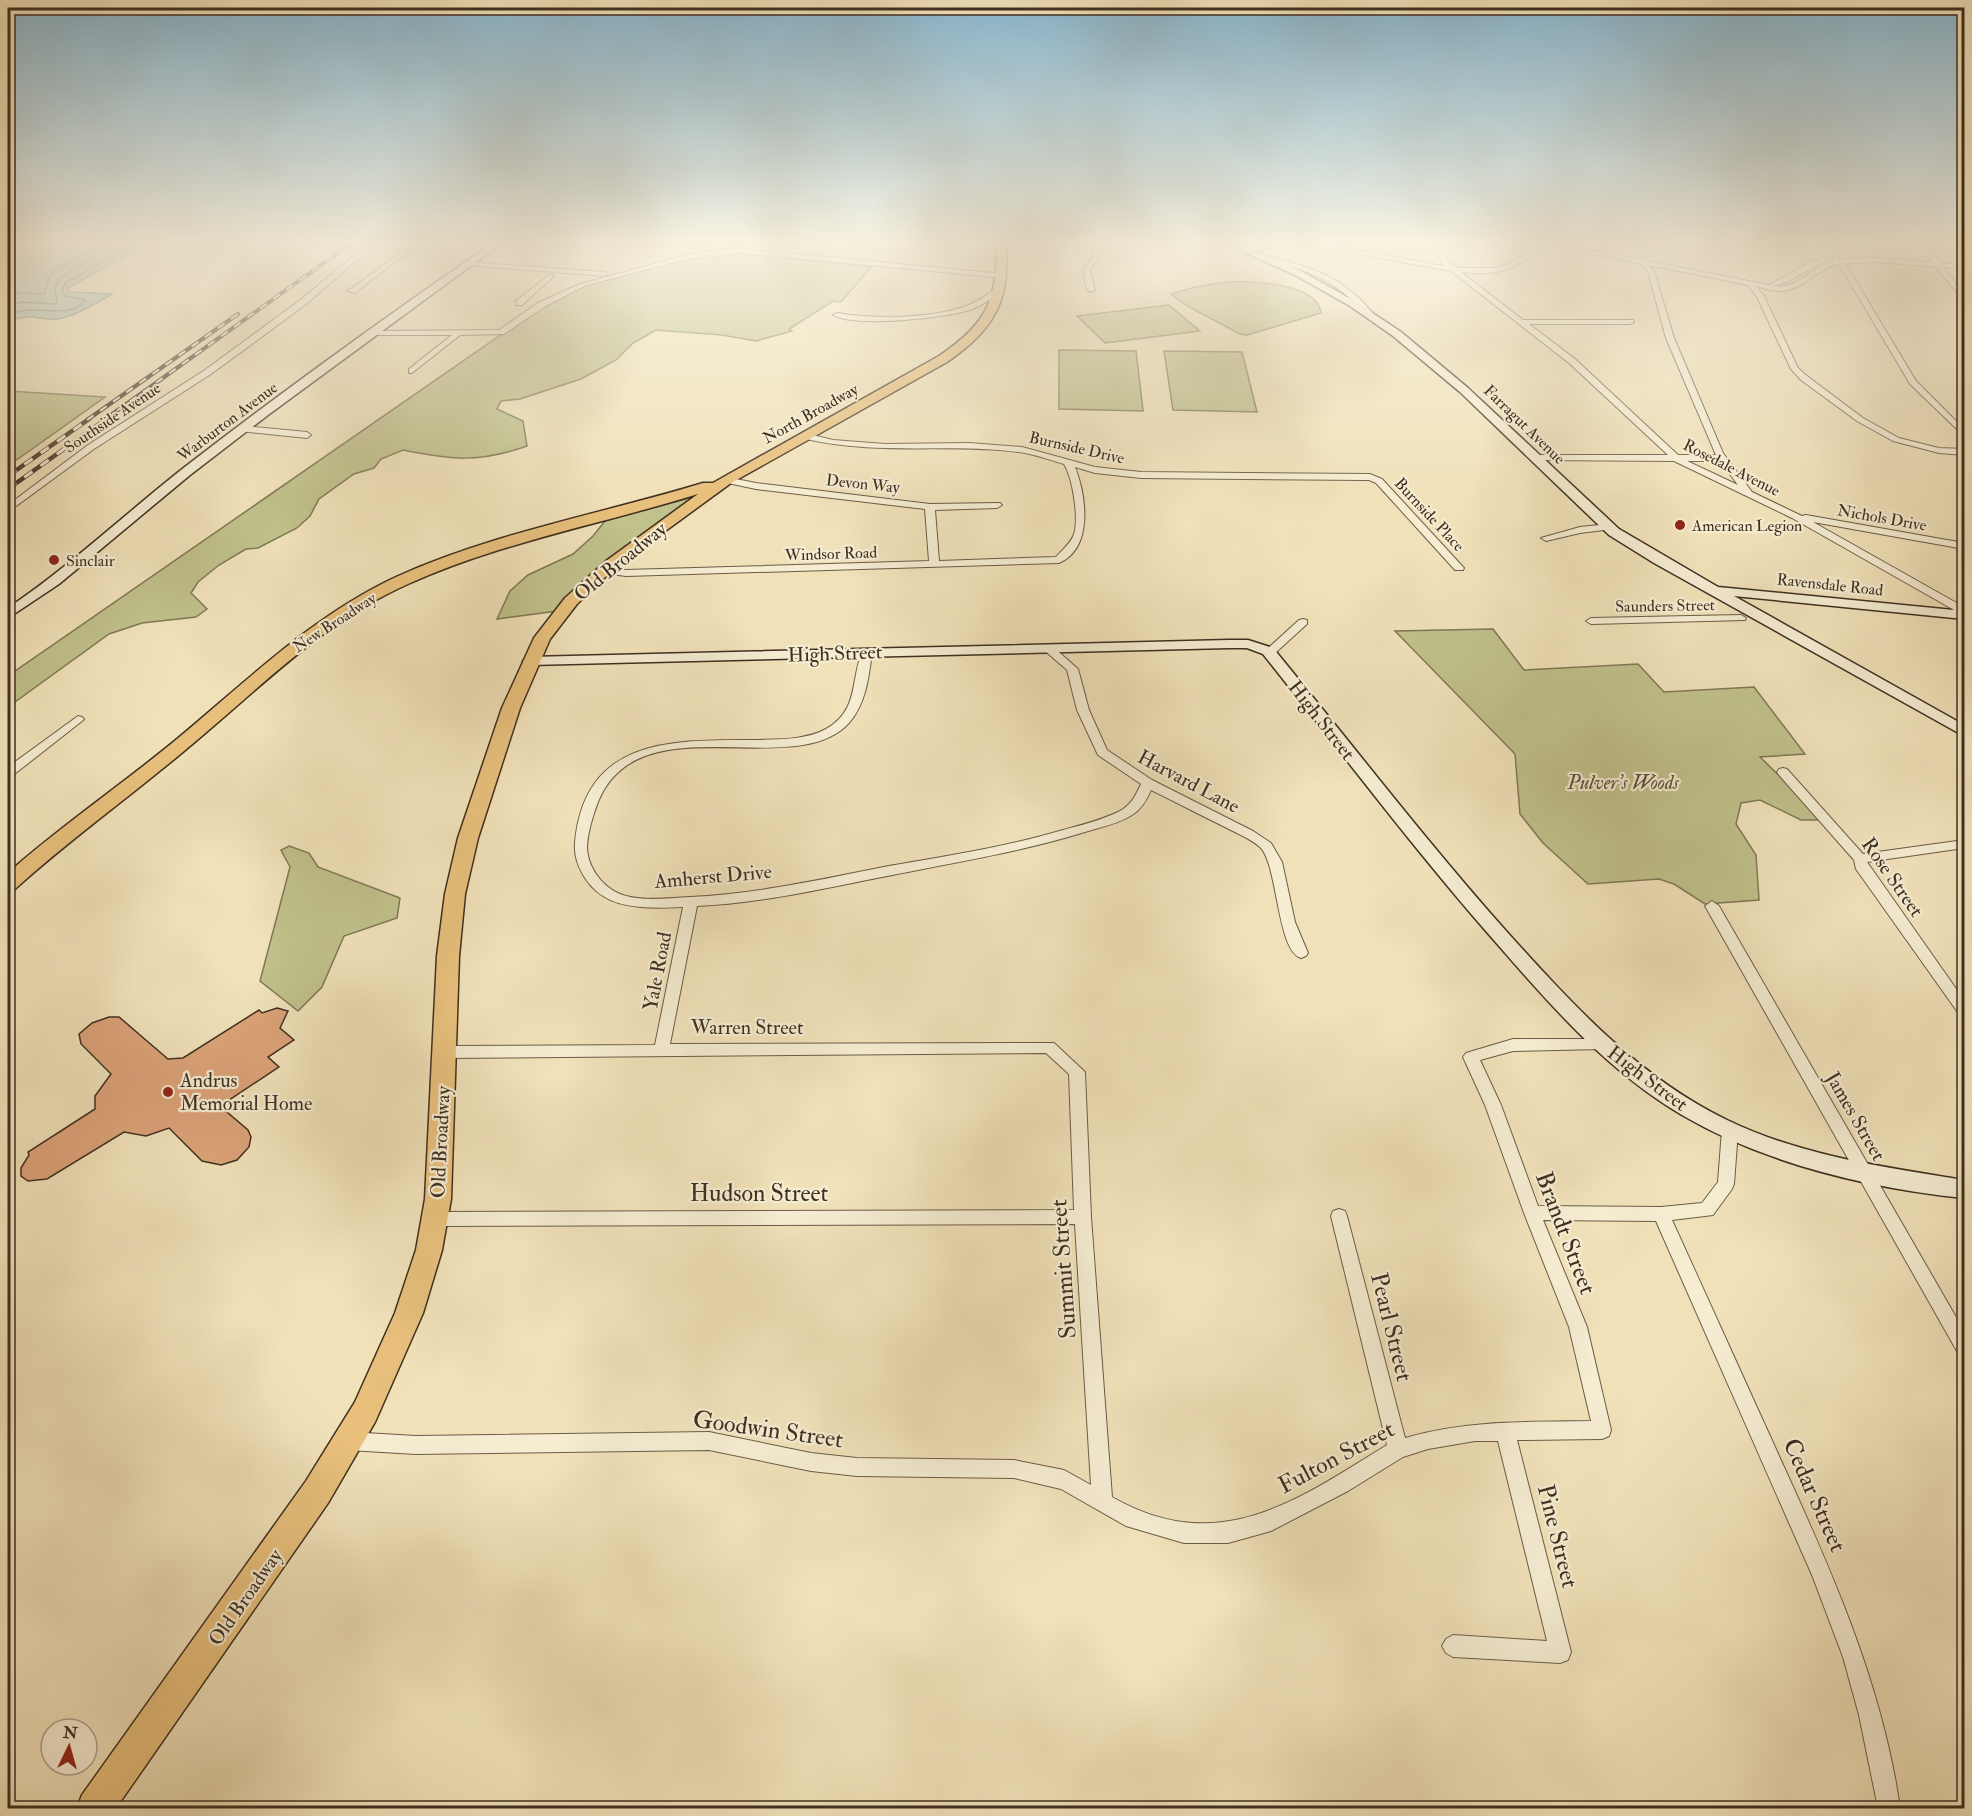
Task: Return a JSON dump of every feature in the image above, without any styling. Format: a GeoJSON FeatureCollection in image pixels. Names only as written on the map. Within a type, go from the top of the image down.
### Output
{"type":"FeatureCollection","features":[{"type":"Feature","properties":{"kind":"main road","name":"North Broadway"},"geometry":{"type":"LineString","coordinates":[[726,480],[962,346],[984,325]]}},
{"type":"Feature","properties":{"kind":"main road","name":"New Broadway"},"geometry":{"type":"LineString","coordinates":[[8,884],[60,839],[191,736],[292,647],[340,614],[389,587],[447,562],[635,509],[726,480]]}},
{"type":"Feature","properties":{"kind":"main road","name":"Old Broadway"},"geometry":{"type":"LineString","coordinates":[[95,1809],[290,1532],[348,1441],[380,1381],[406,1322],[421,1279],[435,1219],[442,1150],[448,956],[461,866],[508,718],[530,661],[556,618],[603,570],[726,480]]}},
{"type":"Feature","properties":{"kind":"main road"},"geometry":{"type":"LineString","coordinates":[[635,509],[658,511],[669,522]]}},
{"type":"Feature","properties":{"kind":"street","name":"Southside Avenue"},"geometry":{"type":"LineString","coordinates":[[8,509],[91,447],[208,372],[272,325]]}},
{"type":"Feature","properties":{"kind":"street","name":"Warburton Avenue"},"geometry":{"type":"LineString","coordinates":[[8,614],[76,564],[184,473],[385,325]]}},
{"type":"Feature","properties":{"kind":"street"},"geometry":{"type":"LineString","coordinates":[[374,333],[501,332],[512,325]]}},
{"type":"Feature","properties":{"kind":"street","name":"Farragut Avenue"},"geometry":{"type":"LineString","coordinates":[[1383,325],[1437,365],[1612,529],[1638,557],[1692,589],[1748,616],[1861,679],[1964,740]]}},
{"type":"Feature","properties":{"kind":"street","name":"Rosedale Avenue"},"geometry":{"type":"LineString","coordinates":[[1526,325],[1572,361],[1677,459],[1795,516],[1958,608],[1964,616]]}},
{"type":"Feature","properties":{"kind":"street"},"geometry":{"type":"LineString","coordinates":[[1666,325],[1719,453],[1749,494]]}},
{"type":"Feature","properties":{"kind":"street"},"geometry":{"type":"LineString","coordinates":[[1774,325],[1795,369],[1804,378],[1895,441],[1924,449],[1965,452]]}},
{"type":"Feature","properties":{"kind":"street"},"geometry":{"type":"LineString","coordinates":[[1878,325],[1913,382],[1965,433]]}},
{"type":"Feature","properties":{"kind":"street"},"geometry":{"type":"LineString","coordinates":[[412,372],[457,334]]}},
{"type":"Feature","properties":{"kind":"street"},"geometry":{"type":"LineString","coordinates":[[242,429],[307,435]]}},
{"type":"Feature","properties":{"kind":"street","name":"Burnside Drive"},"geometry":{"type":"LineString","coordinates":[[805,436],[833,443],[885,447],[1022,450],[1095,470],[1141,475],[1370,477],[1379,481]]}},
{"type":"Feature","properties":{"kind":"street"},"geometry":{"type":"LineString","coordinates":[[1535,458],[1724,458]]}},
{"type":"Feature","properties":{"kind":"street","name":"Windsor Road"},"geometry":{"type":"LineString","coordinates":[[603,570],[626,573],[1059,560],[1078,536],[1081,522],[1075,481],[1068,463]]}},
{"type":"Feature","properties":{"kind":"street","name":"Devon Way"},"geometry":{"type":"LineString","coordinates":[[726,480],[756,486],[930,507],[997,505]]}},
{"type":"Feature","properties":{"kind":"street","name":"Burnside Place"},"geometry":{"type":"LineString","coordinates":[[1379,481],[1459,568]]}},
{"type":"Feature","properties":{"kind":"street"},"geometry":{"type":"LineString","coordinates":[[930,507],[934,564]]}},
{"type":"Feature","properties":{"kind":"street","name":"Nichols Drive"},"geometry":{"type":"LineString","coordinates":[[1795,516],[1965,546]]}},
{"type":"Feature","properties":{"kind":"street"},"geometry":{"type":"LineString","coordinates":[[1546,538],[1565,532],[1612,529]]}},
{"type":"Feature","properties":{"kind":"street","name":"Farragut Avenue"},"geometry":{"type":"LineString","coordinates":[[1612,529],[1712,590],[1748,616]]}},
{"type":"Feature","properties":{"kind":"street","name":"Ravensdale Road"},"geometry":{"type":"LineString","coordinates":[[1692,589],[1964,616]]}},
{"type":"Feature","properties":{"kind":"street"},"geometry":{"type":"LineString","coordinates":[[1748,616],[1754,602],[1769,596]]}},
{"type":"Feature","properties":{"kind":"street","name":"Saunders Street"},"geometry":{"type":"LineString","coordinates":[[1591,621],[1748,616]]}},
{"type":"Feature","properties":{"kind":"street"},"geometry":{"type":"LineString","coordinates":[[1269,653],[1303,622]]}},
{"type":"Feature","properties":{"kind":"street","name":"High Street"},"geometry":{"type":"LineString","coordinates":[[530,661],[1229,644],[1258,647],[1269,653],[1318,711],[1371,782],[1482,916],[1555,998],[1603,1043],[1662,1092],[1690,1110],[1730,1130],[1801,1157],[1865,1173],[1965,1189]]}},
{"type":"Feature","properties":{"kind":"street","name":"Harvard Lane"},"geometry":{"type":"LineString","coordinates":[[1048,648],[1072,669],[1083,710],[1102,752],[1148,783],[1238,828],[1266,846],[1275,862],[1288,922],[1301,953]]}},
{"type":"Feature","properties":{"kind":"street","name":"Amherst Drive"},"geometry":{"type":"LineString","coordinates":[[867,652],[862,686],[852,711],[843,722],[830,731],[798,742],[696,745],[640,752],[621,762],[599,782],[591,798],[580,845],[589,876],[612,896],[627,900],[692,902],[750,896],[1036,843],[1112,819],[1131,810],[1138,804],[1148,783]]}},
{"type":"Feature","properties":{"kind":"street"},"geometry":{"type":"LineString","coordinates":[[8,773],[78,719]]}},
{"type":"Feature","properties":{"kind":"street","name":"Rose Street"},"geometry":{"type":"LineString","coordinates":[[1783,772],[1860,859],[1862,866],[1965,1010]]}},
{"type":"Feature","properties":{"kind":"street"},"geometry":{"type":"LineString","coordinates":[[1860,859],[1965,844]]}},
{"type":"Feature","properties":{"kind":"street","name":"Yale Road"},"geometry":{"type":"LineString","coordinates":[[662,1048],[692,902]]}},
{"type":"Feature","properties":{"kind":"street","name":"James Street"},"geometry":{"type":"LineString","coordinates":[[1712,906],[1965,1347]]}},
{"type":"Feature","properties":{"kind":"street","name":"Brandt Street"},"geometry":{"type":"LineString","coordinates":[[1602,1430],[1578,1327],[1532,1213],[1493,1106],[1471,1057],[1513,1045],[1603,1043]]}},
{"type":"Feature","properties":{"kind":"street","name":"Warren Street"},"geometry":{"type":"LineString","coordinates":[[445,1052],[662,1048],[1049,1047]]}},
{"type":"Feature","properties":{"kind":"street","name":"Summit Street"},"geometry":{"type":"LineString","coordinates":[[1049,1047],[1077,1072],[1083,1217],[1102,1500]]}},
{"type":"Feature","properties":{"kind":"street"},"geometry":{"type":"LineString","coordinates":[[1532,1213],[1662,1214],[1707,1210],[1726,1184],[1730,1130]]}},
{"type":"Feature","properties":{"kind":"street","name":"Cedar Street"},"geometry":{"type":"LineString","coordinates":[[1662,1214],[1821,1572],[1854,1658],[1870,1715],[1889,1809]]}},
{"type":"Feature","properties":{"kind":"street","name":"Pearl Street"},"geometry":{"type":"LineString","coordinates":[[1339,1216],[1398,1449]]}},
{"type":"Feature","properties":{"kind":"street","name":"Hudson Street"},"geometry":{"type":"LineString","coordinates":[[435,1219],[1083,1217]]}},
{"type":"Feature","properties":{"kind":"street","name":"Fulton Street"},"geometry":{"type":"LineString","coordinates":[[1102,1500],[1126,1516],[1184,1533],[1228,1533],[1264,1524],[1341,1484],[1398,1449],[1428,1440],[1475,1432],[1602,1430]]}},
{"type":"Feature","properties":{"kind":"street","name":"Pine Street"},"geometry":{"type":"LineString","coordinates":[[1453,1647],[1560,1652],[1505,1432]]}},
{"type":"Feature","properties":{"kind":"street","name":"Goodwin Street"},"geometry":{"type":"LineString","coordinates":[[348,1441],[416,1445],[709,1441],[811,1462],[857,1467],[1014,1469],[1064,1480],[1102,1500]]}},
{"type":"Feature","properties":{"kind":"green space"},"geometry":{"type":"Polygon","coordinates":[[[515,325],[796,325],[789,329],[792,331],[756,341],[722,335],[656,330],[633,343],[616,360],[581,379],[520,399],[501,401],[497,409],[523,421],[527,446],[494,455],[465,458],[403,450],[381,459],[374,468],[354,474],[319,499],[310,516],[297,528],[258,548],[246,549],[219,565],[198,582],[191,593],[207,609],[196,617],[142,623],[109,634],[8,707],[8,676],[515,325]]]}},
{"type":"Feature","properties":{"kind":"green space"},"geometry":{"type":"Polygon","coordinates":[[[1086,325],[1193,325],[1200,331],[1105,343],[1086,325]]]}},
{"type":"Feature","properties":{"kind":"green space"},"geometry":{"type":"Polygon","coordinates":[[[1223,325],[1281,325],[1247,335],[1223,325]]]}},
{"type":"Feature","properties":{"kind":"green space"},"geometry":{"type":"Polygon","coordinates":[[[1059,350],[1136,351],[1143,411],[1059,409],[1059,350]]]}},
{"type":"Feature","properties":{"kind":"green space"},"geometry":{"type":"Polygon","coordinates":[[[1164,351],[1242,352],[1257,412],[1173,410],[1164,351]]]}},
{"type":"Feature","properties":{"kind":"green space"},"geometry":{"type":"Polygon","coordinates":[[[8,391],[105,397],[8,466],[8,391]]]}},
{"type":"Feature","properties":{"kind":"green space"},"geometry":{"type":"Polygon","coordinates":[[[693,497],[689,504],[558,611],[497,619],[510,591],[528,575],[573,554],[593,536],[605,521],[693,497]]]}},
{"type":"Feature","properties":{"kind":"green space","name":"Pulver's Woods"},"geometry":{"type":"Polygon","coordinates":[[[1493,629],[1524,670],[1638,664],[1664,692],[1754,687],[1805,754],[1760,757],[1795,791],[1819,820],[1801,820],[1760,800],[1741,803],[1736,824],[1756,855],[1759,900],[1705,904],[1674,884],[1659,879],[1588,884],[1543,843],[1520,814],[1515,754],[1395,631],[1493,629]]]}},
{"type":"Feature","properties":{"kind":"green space"},"geometry":{"type":"Polygon","coordinates":[[[289,846],[309,853],[318,867],[400,898],[397,918],[344,936],[322,987],[298,1011],[260,981],[290,867],[281,850],[289,846]]]}},
{"type":"Feature","properties":{"kind":"building","name":"Andrus Memorial Home"},"geometry":{"type":"Polygon","coordinates":[[[277,1008],[288,1011],[280,1028],[294,1040],[268,1057],[279,1067],[220,1106],[248,1130],[251,1137],[249,1147],[237,1160],[221,1165],[202,1161],[169,1128],[146,1136],[124,1132],[47,1179],[28,1181],[21,1176],[21,1168],[29,1155],[28,1152],[95,1109],[95,1096],[111,1074],[81,1044],[79,1034],[92,1023],[109,1017],[119,1017],[168,1059],[183,1058],[259,1010],[262,1013],[277,1008]]]}},
{"type":"Feature","properties":{"kind":"railway"},"geometry":{"type":"LineString","coordinates":[[87,420],[223,325]]}},
{"type":"Feature","properties":{"kind":"railway"},"geometry":{"type":"LineString","coordinates":[[104,420],[237,325]]}},
{"type":"Feature","properties":{"kind":"railway"},"geometry":{"type":"LineString","coordinates":[[8,476],[89,419]]}},
{"type":"Feature","properties":{"kind":"railway"},"geometry":{"type":"LineString","coordinates":[[8,489],[106,419]]}},
{"type":"Feature","properties":{"kind":"place","name":"American Legion"},"geometry":{"type":"Point","coordinates":[1680,525]}},
{"type":"Feature","properties":{"kind":"place","name":"Sinclair"},"geometry":{"type":"Point","coordinates":[54,560]}},
{"type":"Feature","properties":{"kind":"place","name":"Andrus Memorial Home"},"geometry":{"type":"Point","coordinates":[168,1092]}}]}
